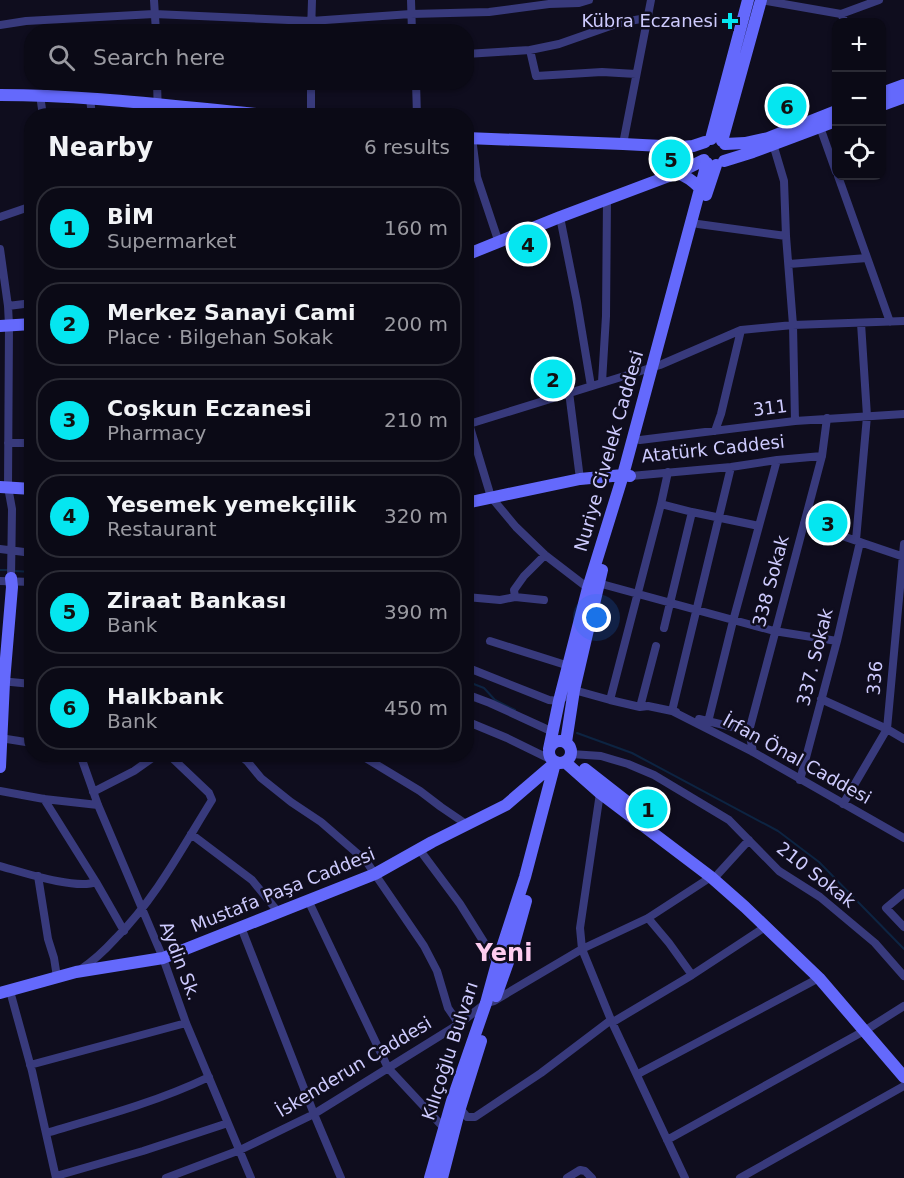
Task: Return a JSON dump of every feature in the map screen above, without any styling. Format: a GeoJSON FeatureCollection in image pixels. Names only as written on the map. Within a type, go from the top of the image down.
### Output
{"type":"FeatureCollection","features":[{"type":"Feature","properties":{"kind":"street"},"geometry":{"type":"LineString","coordinates":[[154,0],[155,24]]}},
{"type":"Feature","properties":{"kind":"street"},"geometry":{"type":"LineString","coordinates":[[311,21],[312,0]]}},
{"type":"Feature","properties":{"kind":"street"},"geometry":{"type":"LineString","coordinates":[[411,0],[412,24]]}},
{"type":"Feature","properties":{"kind":"street"},"geometry":{"type":"LineString","coordinates":[[0,24],[154,14],[311,21],[411,14],[489,12],[589,0]]}},
{"type":"Feature","properties":{"kind":"street"},"geometry":{"type":"LineString","coordinates":[[623,144],[651,0]]}},
{"type":"Feature","properties":{"kind":"street"},"geometry":{"type":"LineString","coordinates":[[716,142],[748,0]]}},
{"type":"Feature","properties":{"kind":"street"},"geometry":{"type":"LineString","coordinates":[[716,142],[761,0],[843,18],[861,3],[879,0]]}},
{"type":"Feature","properties":{"kind":"street"},"geometry":{"type":"LineString","coordinates":[[474,54],[530,50],[559,44],[619,23],[646,18]]}},
{"type":"Feature","properties":{"kind":"street"},"geometry":{"type":"LineString","coordinates":[[530,50],[536,76],[602,72],[636,74]]}},
{"type":"Feature","properties":{"kind":"street"},"geometry":{"type":"LineString","coordinates":[[886,92],[904,85]]}},
{"type":"Feature","properties":{"kind":"street"},"geometry":{"type":"LineString","coordinates":[[157,90],[158,108]]}},
{"type":"Feature","properties":{"kind":"street"},"geometry":{"type":"LineString","coordinates":[[310,108],[311,90]]}},
{"type":"Feature","properties":{"kind":"street"},"geometry":{"type":"LineString","coordinates":[[416,90],[417,108]]}},
{"type":"Feature","properties":{"kind":"street"},"geometry":{"type":"LineString","coordinates":[[0,95],[90,98],[147,108]]}},
{"type":"Feature","properties":{"kind":"street"},"geometry":{"type":"LineString","coordinates":[[40,95],[42,108]]}},
{"type":"Feature","properties":{"kind":"street"},"geometry":{"type":"LineString","coordinates":[[886,104],[904,97]]}},
{"type":"Feature","properties":{"kind":"street"},"geometry":{"type":"LineString","coordinates":[[90,98],[91,108]]}},
{"type":"Feature","properties":{"kind":"street"},"geometry":{"type":"LineString","coordinates":[[474,138],[681,147],[716,142],[745,143],[768,138],[832,113]]}},
{"type":"Feature","properties":{"kind":"street"},"geometry":{"type":"LineString","coordinates":[[474,252],[677,173],[773,144],[832,122]]}},
{"type":"Feature","properties":{"kind":"street"},"geometry":{"type":"LineString","coordinates":[[820,126],[832,160]]}},
{"type":"Feature","properties":{"kind":"street","name":"Nuriye Civelek Caddesi"},"geometry":{"type":"LineString","coordinates":[[627,475],[640,440],[700,188],[713,162],[728,151],[716,142],[701,151],[713,162]]}},
{"type":"Feature","properties":{"kind":"street"},"geometry":{"type":"LineString","coordinates":[[773,144],[784,181],[793,325],[795,421]]}},
{"type":"Feature","properties":{"kind":"street"},"geometry":{"type":"LineString","coordinates":[[474,162],[499,243]]}},
{"type":"Feature","properties":{"kind":"street","name":"Nuriye Civelek Caddesi"},"geometry":{"type":"LineString","coordinates":[[549,749],[559,700],[627,475],[698,224],[713,162]]}},
{"type":"Feature","properties":{"kind":"street"},"geometry":{"type":"LineString","coordinates":[[677,173],[693,180],[700,188]]}},
{"type":"Feature","properties":{"kind":"street"},"geometry":{"type":"LineString","coordinates":[[839,180],[890,322]]}},
{"type":"Feature","properties":{"kind":"street"},"geometry":{"type":"LineString","coordinates":[[603,382],[607,199]]}},
{"type":"Feature","properties":{"kind":"street"},"geometry":{"type":"LineString","coordinates":[[0,217],[24,209]]}},
{"type":"Feature","properties":{"kind":"street"},"geometry":{"type":"LineString","coordinates":[[560,217],[591,386]]}},
{"type":"Feature","properties":{"kind":"street"},"geometry":{"type":"LineString","coordinates":[[698,224],[786,236]]}},
{"type":"Feature","properties":{"kind":"street"},"geometry":{"type":"LineString","coordinates":[[0,249],[8,306],[4,326],[8,443],[4,487],[12,509],[11,564],[2,682],[0,767]]}},
{"type":"Feature","properties":{"kind":"street"},"geometry":{"type":"LineString","coordinates":[[789,264],[867,258]]}},
{"type":"Feature","properties":{"kind":"street"},"geometry":{"type":"LineString","coordinates":[[8,306],[24,304]]}},
{"type":"Feature","properties":{"kind":"street"},"geometry":{"type":"LineString","coordinates":[[474,422],[657,366],[741,330],[793,325],[904,321]]}},
{"type":"Feature","properties":{"kind":"street","name":"337. Sokak"},"geometry":{"type":"LineString","coordinates":[[800,780],[837,641],[858,541],[867,416],[861,323]]}},
{"type":"Feature","properties":{"kind":"street"},"geometry":{"type":"LineString","coordinates":[[4,326],[24,325]]}},
{"type":"Feature","properties":{"kind":"street"},"geometry":{"type":"LineString","coordinates":[[715,431],[741,330]]}},
{"type":"Feature","properties":{"kind":"street"},"geometry":{"type":"LineString","coordinates":[[569,392],[580,479]]}},
{"type":"Feature","properties":{"kind":"street","name":"311"},"geometry":{"type":"LineString","coordinates":[[640,440],[795,421],[904,414]]}},
{"type":"Feature","properties":{"kind":"street","name":"338 Sokak"},"geometry":{"type":"LineString","coordinates":[[753,752],[749,731],[822,456],[827,418]]}},
{"type":"Feature","properties":{"kind":"street"},"geometry":{"type":"LineString","coordinates":[[8,443],[24,443]]}},
{"type":"Feature","properties":{"kind":"street"},"geometry":{"type":"LineString","coordinates":[[474,443],[491,497],[516,528],[545,555],[593,585],[774,631],[837,641]]}},
{"type":"Feature","properties":{"kind":"street","name":"Atatürk Caddesi"},"geometry":{"type":"LineString","coordinates":[[474,501],[580,479],[731,467],[822,456]]}},
{"type":"Feature","properties":{"kind":"street"},"geometry":{"type":"LineString","coordinates":[[708,722],[777,460]]}},
{"type":"Feature","properties":{"kind":"street"},"geometry":{"type":"LineString","coordinates":[[672,711],[731,467]]}},
{"type":"Feature","properties":{"kind":"street"},"geometry":{"type":"LineString","coordinates":[[610,700],[662,504],[668,472]]}},
{"type":"Feature","properties":{"kind":"street"},"geometry":{"type":"LineString","coordinates":[[4,487],[24,488]]}},
{"type":"Feature","properties":{"kind":"street"},"geometry":{"type":"LineString","coordinates":[[662,504],[759,526]]}},
{"type":"Feature","properties":{"kind":"street"},"geometry":{"type":"LineString","coordinates":[[664,628],[692,512]]}},
{"type":"Feature","properties":{"kind":"street"},"geometry":{"type":"LineString","coordinates":[[804,523],[904,557]]}},
{"type":"Feature","properties":{"kind":"street","name":"336"},"geometry":{"type":"LineString","coordinates":[[843,804],[887,729],[904,544]]}},
{"type":"Feature","properties":{"kind":"street"},"geometry":{"type":"LineString","coordinates":[[0,549],[24,552]]}},
{"type":"Feature","properties":{"kind":"street"},"geometry":{"type":"LineString","coordinates":[[515,597],[514,590],[524,576],[545,555]]}},
{"type":"Feature","properties":{"kind":"street"},"geometry":{"type":"LineString","coordinates":[[8,580],[24,581]]}},
{"type":"Feature","properties":{"kind":"street","name":"Nuriye Civelek Caddesi"},"geometry":{"type":"LineString","coordinates":[[566,742],[593,585]]}},
{"type":"Feature","properties":{"kind":"street"},"geometry":{"type":"LineString","coordinates":[[474,598],[500,600],[515,597],[544,600]]}},
{"type":"Feature","properties":{"kind":"street"},"geometry":{"type":"LineString","coordinates":[[490,641],[569,666]]}},
{"type":"Feature","properties":{"kind":"street"},"geometry":{"type":"LineString","coordinates":[[640,706],[656,646]]}},
{"type":"Feature","properties":{"kind":"street"},"geometry":{"type":"LineString","coordinates":[[474,670],[549,700],[559,700],[574,690]]}},
{"type":"Feature","properties":{"kind":"street"},"geometry":{"type":"LineString","coordinates":[[2,682],[24,683]]}},
{"type":"Feature","properties":{"kind":"street","name":"İrfan Önal Caddesi"},"geometry":{"type":"LineString","coordinates":[[574,690],[610,700],[672,711],[749,731]]}},
{"type":"Feature","properties":{"kind":"street"},"geometry":{"type":"LineString","coordinates":[[474,697],[553,732]]}},
{"type":"Feature","properties":{"kind":"street"},"geometry":{"type":"LineString","coordinates":[[821,699],[904,739]]}},
{"type":"Feature","properties":{"kind":"street","name":"İrfan Önal Caddesi"},"geometry":{"type":"LineString","coordinates":[[672,711],[753,752],[904,837]]}},
{"type":"Feature","properties":{"kind":"street"},"geometry":{"type":"LineString","coordinates":[[474,724],[564,760],[715,876],[825,974],[904,1077]]}},
{"type":"Feature","properties":{"kind":"street"},"geometry":{"type":"LineString","coordinates":[[1,738],[24,742]]}},
{"type":"Feature","properties":{"kind":"street"},"geometry":{"type":"LineString","coordinates":[[564,760],[570,746],[566,742],[554,742],[549,749],[550,757],[564,760],[600,793],[715,876],[819,978],[904,1067]]}},
{"type":"Feature","properties":{"kind":"street","name":"210 Sokak"},"geometry":{"type":"LineString","coordinates":[[564,760],[587,754],[628,764],[654,775],[729,820],[779,871],[820,897],[875,943],[904,976]]}},
{"type":"Feature","properties":{"kind":"street","name":"Mustafa Paşa Caddesi"},"geometry":{"type":"LineString","coordinates":[[5,992],[76,972],[163,958],[375,874],[466,824],[506,806],[564,760]]}},
{"type":"Feature","properties":{"kind":"street","name":"Kılıçoğlu Bulvarı"},"geometry":{"type":"LineString","coordinates":[[442,1178],[490,1002],[497,963],[564,760]]}},
{"type":"Feature","properties":{"kind":"street","name":"Kılıçoğlu Bulvarı"},"geometry":{"type":"LineString","coordinates":[[430,1178],[444,1128],[490,1002],[512,951],[564,760]]}},
{"type":"Feature","properties":{"kind":"street","name":"Aydin Sk."},"geometry":{"type":"LineString","coordinates":[[83,762],[98,805],[163,958],[186,1023],[251,1178]]}},
{"type":"Feature","properties":{"kind":"street"},"geometry":{"type":"LineString","coordinates":[[93,792],[147,762]]}},
{"type":"Feature","properties":{"kind":"street"},"geometry":{"type":"LineString","coordinates":[[76,972],[94,961],[143,909],[212,800],[209,793],[176,762]]}},
{"type":"Feature","properties":{"kind":"street"},"geometry":{"type":"LineString","coordinates":[[252,762],[261,778],[321,822],[366,861],[424,946],[437,971],[448,1008],[459,1024]]}},
{"type":"Feature","properties":{"kind":"street"},"geometry":{"type":"LineString","coordinates":[[372,762],[420,791],[466,824]]}},
{"type":"Feature","properties":{"kind":"street"},"geometry":{"type":"LineString","coordinates":[[0,791],[44,800],[98,805]]}},
{"type":"Feature","properties":{"kind":"street"},"geometry":{"type":"LineString","coordinates":[[600,793],[580,928],[582,949],[612,1021],[685,1178]]}},
{"type":"Feature","properties":{"kind":"street"},"geometry":{"type":"LineString","coordinates":[[44,800],[124,931]]}},
{"type":"Feature","properties":{"kind":"street"},"geometry":{"type":"LineString","coordinates":[[191,834],[252,880],[279,913]]}},
{"type":"Feature","properties":{"kind":"street","name":"İskenderun Caddesi"},"geometry":{"type":"LineString","coordinates":[[166,1178],[240,1150],[314,1114],[459,1024],[490,1002],[582,949],[648,918],[715,876],[749,840]]}},
{"type":"Feature","properties":{"kind":"street"},"geometry":{"type":"LineString","coordinates":[[419,849],[460,904],[497,963]]}},
{"type":"Feature","properties":{"kind":"street"},"geometry":{"type":"LineString","coordinates":[[0,866],[71,883],[88,885],[96,882]]}},
{"type":"Feature","properties":{"kind":"street"},"geometry":{"type":"LineString","coordinates":[[38,876],[48,939],[57,977]]}},
{"type":"Feature","properties":{"kind":"street"},"geometry":{"type":"LineString","coordinates":[[904,893],[886,908],[904,927]]}},
{"type":"Feature","properties":{"kind":"street"},"geometry":{"type":"LineString","coordinates":[[308,900],[388,1068],[444,1128]]}},
{"type":"Feature","properties":{"kind":"street"},"geometry":{"type":"LineString","coordinates":[[648,918],[692,975]]}},
{"type":"Feature","properties":{"kind":"street"},"geometry":{"type":"LineString","coordinates":[[241,927],[341,1178]]}},
{"type":"Feature","properties":{"kind":"street"},"geometry":{"type":"LineString","coordinates":[[460,1108],[467,1117],[475,1117],[612,1021],[692,975],[765,927]]}},
{"type":"Feature","properties":{"kind":"street"},"geometry":{"type":"LineString","coordinates":[[638,1074],[819,978]]}},
{"type":"Feature","properties":{"kind":"street"},"geometry":{"type":"LineString","coordinates":[[5,992],[30,1065],[56,1177],[143,1152],[228,1123]]}},
{"type":"Feature","properties":{"kind":"street"},"geometry":{"type":"LineString","coordinates":[[667,1140],[867,1029],[904,1006]]}},
{"type":"Feature","properties":{"kind":"street"},"geometry":{"type":"LineString","coordinates":[[30,1065],[186,1023]]}},
{"type":"Feature","properties":{"kind":"street"},"geometry":{"type":"LineString","coordinates":[[46,1133],[154,1100],[209,1077]]}},
{"type":"Feature","properties":{"kind":"street"},"geometry":{"type":"LineString","coordinates":[[740,1178],[904,1086]]}},
{"type":"Feature","properties":{"kind":"street"},"geometry":{"type":"LineString","coordinates":[[567,1178],[580,1170],[585,1171],[592,1178]]}},
{"type":"Feature","properties":{"kind":"street"},"geometry":{"type":"LineString","coordinates":[[582,1178],[587,1176],[592,1178]]}},
{"type":"Feature","properties":{"kind":"waterway"},"geometry":{"type":"LineString","coordinates":[[0,570],[9,570]]}},
{"type":"Feature","properties":{"kind":"waterway"},"geometry":{"type":"LineString","coordinates":[[15,571],[24,572]]}},
{"type":"Feature","properties":{"kind":"waterway"},"geometry":{"type":"LineString","coordinates":[[474,684],[484,688],[495,700],[515,710]]}},
{"type":"Feature","properties":{"kind":"waterway"},"geometry":{"type":"LineString","coordinates":[[577,733],[632,753],[778,831],[819,862],[904,949]]}},
{"type":"Feature","properties":{"kind":"place","name":"Kübra Eczanesi"},"geometry":{"type":"Point","coordinates":[730,21]}},
{"type":"Feature","properties":{"kind":"place","name":"Halkbank"},"geometry":{"type":"Point","coordinates":[787,106]}},
{"type":"Feature","properties":{"kind":"place","name":"Ziraat Bankası"},"geometry":{"type":"Point","coordinates":[671,159]}},
{"type":"Feature","properties":{"kind":"place","name":"Yesemek yemekçilik"},"geometry":{"type":"Point","coordinates":[528,244]}},
{"type":"Feature","properties":{"kind":"place","name":"Merkez Sanayi Cami"},"geometry":{"type":"Point","coordinates":[553,379]}},
{"type":"Feature","properties":{"kind":"place","name":"Coşkun Eczanesi"},"geometry":{"type":"Point","coordinates":[828,523]}},
{"type":"Feature","properties":{"kind":"place","name":"BİM"},"geometry":{"type":"Point","coordinates":[648,809]}},
{"type":"Feature","properties":{"kind":"district","name":"Yeni"},"geometry":{"type":"Point","coordinates":[504,953]}}]}
